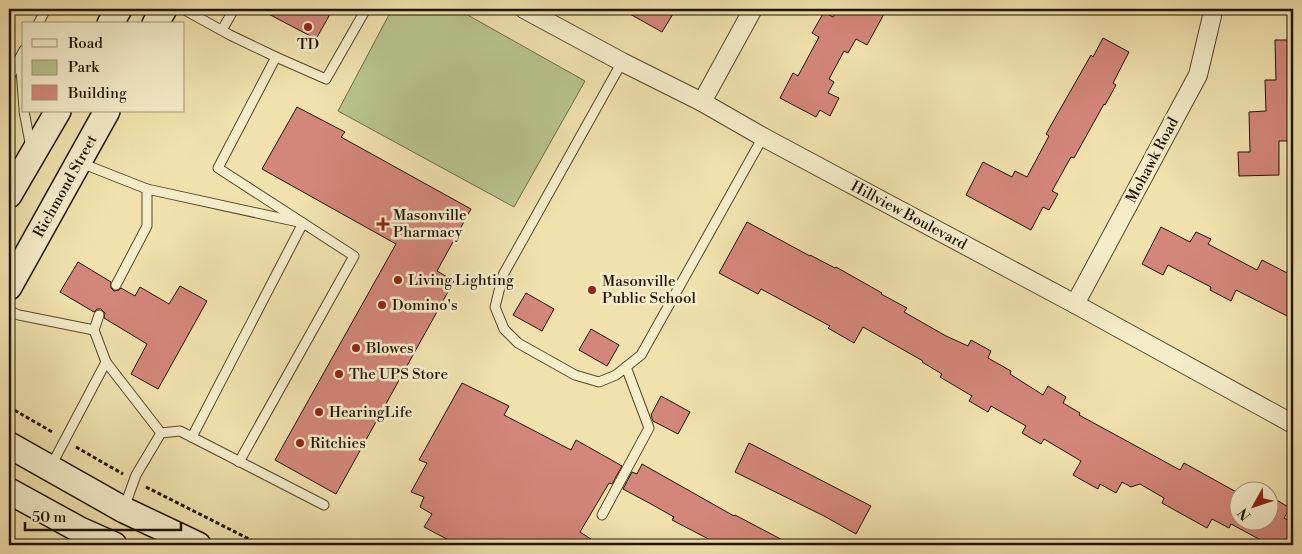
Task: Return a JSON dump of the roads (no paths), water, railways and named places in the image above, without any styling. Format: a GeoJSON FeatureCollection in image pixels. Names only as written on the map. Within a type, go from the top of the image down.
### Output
{"type":"FeatureCollection","features":[{"type":"Feature","properties":{"kind":"main road"},"geometry":{"type":"LineString","coordinates":[[111,22],[119,9]]}},
{"type":"Feature","properties":{"kind":"main road"},"geometry":{"type":"LineString","coordinates":[[156,22],[164,9]]}},
{"type":"Feature","properties":{"kind":"main road"},"geometry":{"type":"LineString","coordinates":[[9,194],[57,112]]}},
{"type":"Feature","properties":{"kind":"main road","name":"Richmond Street"},"geometry":{"type":"LineString","coordinates":[[9,287],[106,112]]}},
{"type":"Feature","properties":{"kind":"main road"},"geometry":{"type":"LineString","coordinates":[[9,445],[124,510],[198,545]]}},
{"type":"Feature","properties":{"kind":"main road"},"geometry":{"type":"LineString","coordinates":[[9,491],[80,530],[114,545]]}},
{"type":"Feature","properties":{"kind":"street","name":"Hillview Boulevard"},"geometry":{"type":"LineString","coordinates":[[524,9],[622,62],[702,102],[763,137],[1075,304],[1293,424]]}},
{"type":"Feature","properties":{"kind":"street"},"geometry":{"type":"LineString","coordinates":[[702,102],[753,9]]}},
{"type":"Feature","properties":{"kind":"street","name":"Mohawk Road"},"geometry":{"type":"LineString","coordinates":[[1075,304],[1198,75],[1212,9]]}},
{"type":"Feature","properties":{"kind":"lane"},"geometry":{"type":"LineString","coordinates":[[39,22],[46,9]]}},
{"type":"Feature","properties":{"kind":"lane"},"geometry":{"type":"LineString","coordinates":[[184,9],[276,57],[326,79],[366,9]]}},
{"type":"Feature","properties":{"kind":"lane"},"geometry":{"type":"LineString","coordinates":[[222,30],[234,9]]}},
{"type":"Feature","properties":{"kind":"lane"},"geometry":{"type":"LineString","coordinates":[[9,78],[22,54]]}},
{"type":"Feature","properties":{"kind":"lane"},"geometry":{"type":"LineString","coordinates":[[239,462],[354,256],[218,168],[276,57]]}},
{"type":"Feature","properties":{"kind":"lane"},"geometry":{"type":"LineString","coordinates":[[622,62],[503,275],[495,307],[504,329],[518,343],[575,375],[599,382],[616,375],[641,356],[763,137]]}},
{"type":"Feature","properties":{"kind":"lane"},"geometry":{"type":"LineString","coordinates":[[24,112],[32,156]]}},
{"type":"Feature","properties":{"kind":"lane"},"geometry":{"type":"LineString","coordinates":[[78,162],[147,189],[303,223]]}},
{"type":"Feature","properties":{"kind":"lane"},"geometry":{"type":"LineString","coordinates":[[116,285],[147,226],[147,189]]}},
{"type":"Feature","properties":{"kind":"lane"},"geometry":{"type":"LineString","coordinates":[[192,437],[303,223]]}},
{"type":"Feature","properties":{"kind":"lane"},"geometry":{"type":"LineString","coordinates":[[9,311],[19,315],[94,330]]}},
{"type":"Feature","properties":{"kind":"lane"},"geometry":{"type":"LineString","coordinates":[[99,315],[94,330],[106,362],[160,433]]}},
{"type":"Feature","properties":{"kind":"lane"},"geometry":{"type":"LineString","coordinates":[[50,468],[106,362]]}},
{"type":"Feature","properties":{"kind":"lane"},"geometry":{"type":"LineString","coordinates":[[602,515],[649,428],[626,367]]}},
{"type":"Feature","properties":{"kind":"lane"},"geometry":{"type":"LineString","coordinates":[[160,433],[180,431],[324,505]]}},
{"type":"Feature","properties":{"kind":"lane"},"geometry":{"type":"LineString","coordinates":[[124,510],[136,475],[160,433]]}},
{"type":"Feature","properties":{"kind":"place","name":"TD"},"geometry":{"type":"Point","coordinates":[308,27]}},
{"type":"Feature","properties":{"kind":"place","name":"Masonville Pharmacy"},"geometry":{"type":"Point","coordinates":[383,224]}},
{"type":"Feature","properties":{"kind":"place","name":"Living Lighting"},"geometry":{"type":"Point","coordinates":[398,280]}},
{"type":"Feature","properties":{"kind":"place","name":"Masonville Public School"},"geometry":{"type":"Point","coordinates":[592,290]}},
{"type":"Feature","properties":{"kind":"place","name":"Domino's"},"geometry":{"type":"Point","coordinates":[382,305]}},
{"type":"Feature","properties":{"kind":"place","name":"Blowes"},"geometry":{"type":"Point","coordinates":[356,348]}},
{"type":"Feature","properties":{"kind":"place","name":"The UPS Store"},"geometry":{"type":"Point","coordinates":[339,374]}},
{"type":"Feature","properties":{"kind":"place","name":"HearingLife"},"geometry":{"type":"Point","coordinates":[319,412]}},
{"type":"Feature","properties":{"kind":"place","name":"Ritchies"},"geometry":{"type":"Point","coordinates":[300,443]}}]}
